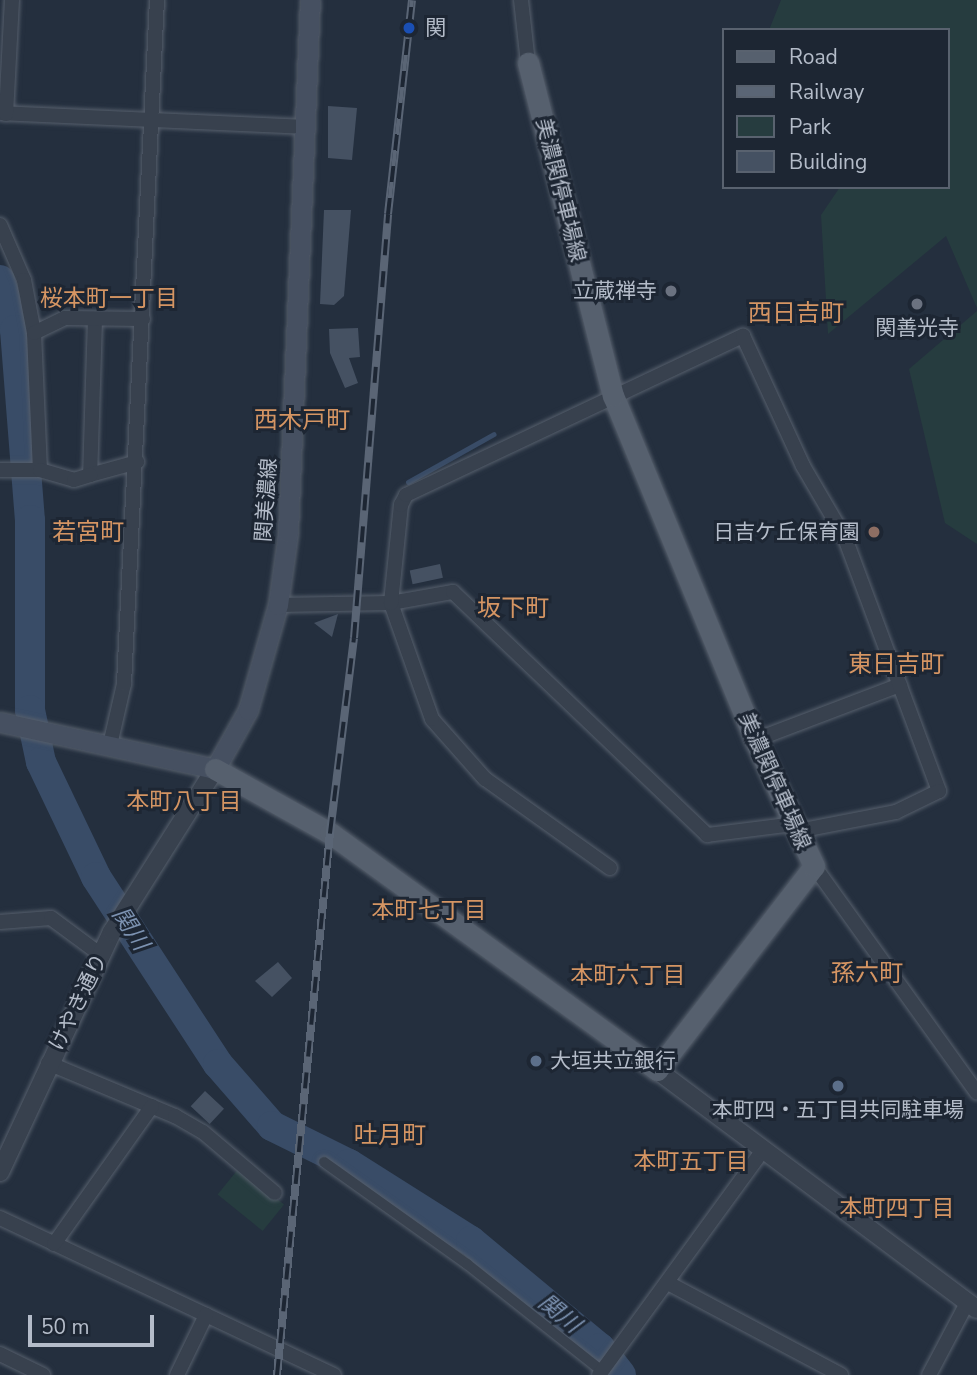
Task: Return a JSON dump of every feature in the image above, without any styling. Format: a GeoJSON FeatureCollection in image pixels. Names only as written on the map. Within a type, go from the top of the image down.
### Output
{"type":"FeatureCollection","features":[{"type":"Feature","properties":{"kind":"main road","name":"関美濃線"},"geometry":{"type":"LineString","coordinates":[[215,769],[248,710],[278,605],[288,533],[310,0]]}},
{"type":"Feature","properties":{"kind":"main road","name":"美濃関停車場線"},"geometry":{"type":"LineString","coordinates":[[528,63],[613,396],[755,740],[814,866],[657,1070]]}},
{"type":"Feature","properties":{"kind":"main road"},"geometry":{"type":"LineString","coordinates":[[0,722],[215,769],[330,833],[657,1070]]}},
{"type":"Feature","properties":{"kind":"street"},"geometry":{"type":"LineString","coordinates":[[12,0],[3,114],[306,127]]}},
{"type":"Feature","properties":{"kind":"street"},"geometry":{"type":"LineString","coordinates":[[110,746],[124,684],[137,462],[157,0]]}},
{"type":"Feature","properties":{"kind":"street"},"geometry":{"type":"LineString","coordinates":[[521,0],[528,63]]}},
{"type":"Feature","properties":{"kind":"street"},"geometry":{"type":"LineString","coordinates":[[0,225],[24,280],[34,333],[40,470]]}},
{"type":"Feature","properties":{"kind":"street"},"geometry":{"type":"LineString","coordinates":[[34,333],[65,318],[143,319]]}},
{"type":"Feature","properties":{"kind":"street"},"geometry":{"type":"LineString","coordinates":[[90,475],[95,319]]}},
{"type":"Feature","properties":{"kind":"street"},"geometry":{"type":"LineString","coordinates":[[278,605],[391,603],[453,592],[706,835],[796,827],[896,812],[939,791],[845,538],[803,466],[743,336],[406,495],[401,505],[391,603],[432,719],[485,779],[610,868]]}},
{"type":"Feature","properties":{"kind":"street"},"geometry":{"type":"LineString","coordinates":[[2,470],[40,470],[74,480],[137,462]]}},
{"type":"Feature","properties":{"kind":"street"},"geometry":{"type":"LineString","coordinates":[[755,740],[900,685]]}},
{"type":"Feature","properties":{"kind":"street","name":"けやき通り"},"geometry":{"type":"LineString","coordinates":[[0,1172],[48,1063],[112,932],[134,893],[215,769]]}},
{"type":"Feature","properties":{"kind":"street"},"geometry":{"type":"LineString","coordinates":[[814,866],[977,1093]]}},
{"type":"Feature","properties":{"kind":"street"},"geometry":{"type":"LineString","coordinates":[[0,922],[51,918],[101,955]]}},
{"type":"Feature","properties":{"kind":"street"},"geometry":{"type":"LineString","coordinates":[[48,1063],[152,1106],[203,1132],[275,1193]]}},
{"type":"Feature","properties":{"kind":"street"},"geometry":{"type":"LineString","coordinates":[[657,1070],[972,1306],[929,1375]]}},
{"type":"Feature","properties":{"kind":"street"},"geometry":{"type":"LineString","coordinates":[[54,1244],[152,1106]]}},
{"type":"Feature","properties":{"kind":"street"},"geometry":{"type":"LineString","coordinates":[[324,1162],[467,1264],[601,1372],[763,1150]]}},
{"type":"Feature","properties":{"kind":"street"},"geometry":{"type":"LineString","coordinates":[[0,1218],[334,1375]]}},
{"type":"Feature","properties":{"kind":"street"},"geometry":{"type":"LineString","coordinates":[[668,1283],[841,1375]]}},
{"type":"Feature","properties":{"kind":"street"},"geometry":{"type":"LineString","coordinates":[[177,1375],[206,1315]]}},
{"type":"Feature","properties":{"kind":"street"},"geometry":{"type":"LineString","coordinates":[[0,1354],[41,1375]]}},
{"type":"Feature","properties":{"kind":"green space"},"geometry":{"type":"Polygon","coordinates":[[[781,0],[977,0],[977,308],[946,236],[828,334],[821,215],[839,189],[949,189],[949,28],[770,28],[781,0]]]}},
{"type":"Feature","properties":{"kind":"green space"},"geometry":{"type":"Polygon","coordinates":[[[977,311],[977,544],[945,523],[909,369],[977,311]]]}},
{"type":"Feature","properties":{"kind":"green space"},"geometry":{"type":"Polygon","coordinates":[[[239,1168],[284,1205],[263,1231],[218,1194],[239,1168]]]}},
{"type":"Feature","properties":{"kind":"building"},"geometry":{"type":"Polygon","coordinates":[[[328,106],[357,108],[352,160],[328,158],[328,106]]]}},
{"type":"Feature","properties":{"kind":"building"},"geometry":{"type":"Polygon","coordinates":[[[324,210],[351,210],[344,296],[334,305],[320,304],[324,210]]]}},
{"type":"Feature","properties":{"kind":"building"},"geometry":{"type":"Polygon","coordinates":[[[358,328],[360,357],[349,358],[358,383],[345,388],[330,353],[329,329],[358,328]]]}},
{"type":"Feature","properties":{"kind":"building"},"geometry":{"type":"Polygon","coordinates":[[[440,564],[443,578],[413,584],[410,570],[440,564]]]}},
{"type":"Feature","properties":{"kind":"building"},"geometry":{"type":"Polygon","coordinates":[[[338,614],[332,637],[314,623],[338,614]]]}},
{"type":"Feature","properties":{"kind":"building"},"geometry":{"type":"Polygon","coordinates":[[[278,962],[292,978],[272,997],[255,981],[278,962]]]}},
{"type":"Feature","properties":{"kind":"building"},"geometry":{"type":"Polygon","coordinates":[[[205,1091],[224,1109],[210,1124],[191,1106],[205,1091]]]}},
{"type":"Feature","properties":{"kind":"waterway","name":"関川"},"geometry":{"type":"LineString","coordinates":[[0,280],[15,330],[30,520],[30,710],[41,762],[96,877],[218,1064],[272,1126],[349,1164],[471,1241],[600,1348],[621,1375]]}},
{"type":"Feature","properties":{"kind":"waterway"},"geometry":{"type":"LineString","coordinates":[[408,482],[494,434]]}},
{"type":"Feature","properties":{"kind":"railway"},"geometry":{"type":"LineString","coordinates":[[277,1375],[330,833],[354,638],[388,214],[412,0]]}},
{"type":"Feature","properties":{"kind":"place","name":"関"},"geometry":{"type":"Point","coordinates":[409,28]}},
{"type":"Feature","properties":{"kind":"place","name":"立蔵禅寺"},"geometry":{"type":"Point","coordinates":[671,291]}},
{"type":"Feature","properties":{"kind":"place","name":"関善光寺"},"geometry":{"type":"Point","coordinates":[917,304]}},
{"type":"Feature","properties":{"kind":"place","name":"日吉ケ丘保育園"},"geometry":{"type":"Point","coordinates":[874,532]}},
{"type":"Feature","properties":{"kind":"place","name":"大垣共立銀行"},"geometry":{"type":"Point","coordinates":[536,1061]}},
{"type":"Feature","properties":{"kind":"place","name":"本町四・五丁目共同駐車場"},"geometry":{"type":"Point","coordinates":[838,1086]}},
{"type":"Feature","properties":{"kind":"district","name":"桜本町一丁目"},"geometry":{"type":"Point","coordinates":[109,299]}},
{"type":"Feature","properties":{"kind":"district","name":"西日吉町"},"geometry":{"type":"Point","coordinates":[796,314]}},
{"type":"Feature","properties":{"kind":"district","name":"西木戸町"},"geometry":{"type":"Point","coordinates":[302,421]}},
{"type":"Feature","properties":{"kind":"district","name":"若宮町"},"geometry":{"type":"Point","coordinates":[88,533]}},
{"type":"Feature","properties":{"kind":"district","name":"坂下町"},"geometry":{"type":"Point","coordinates":[513,609]}},
{"type":"Feature","properties":{"kind":"district","name":"東日吉町"},"geometry":{"type":"Point","coordinates":[896,665]}},
{"type":"Feature","properties":{"kind":"district","name":"本町八丁目"},"geometry":{"type":"Point","coordinates":[184,802]}},
{"type":"Feature","properties":{"kind":"district","name":"本町七丁目"},"geometry":{"type":"Point","coordinates":[429,911]}},
{"type":"Feature","properties":{"kind":"district","name":"孫六町"},"geometry":{"type":"Point","coordinates":[867,974]}},
{"type":"Feature","properties":{"kind":"district","name":"本町六丁目"},"geometry":{"type":"Point","coordinates":[628,976]}},
{"type":"Feature","properties":{"kind":"district","name":"吐月町"},"geometry":{"type":"Point","coordinates":[390,1136]}},
{"type":"Feature","properties":{"kind":"district","name":"本町五丁目"},"geometry":{"type":"Point","coordinates":[691,1162]}},
{"type":"Feature","properties":{"kind":"district","name":"本町四丁目"},"geometry":{"type":"Point","coordinates":[897,1209]}}]}
